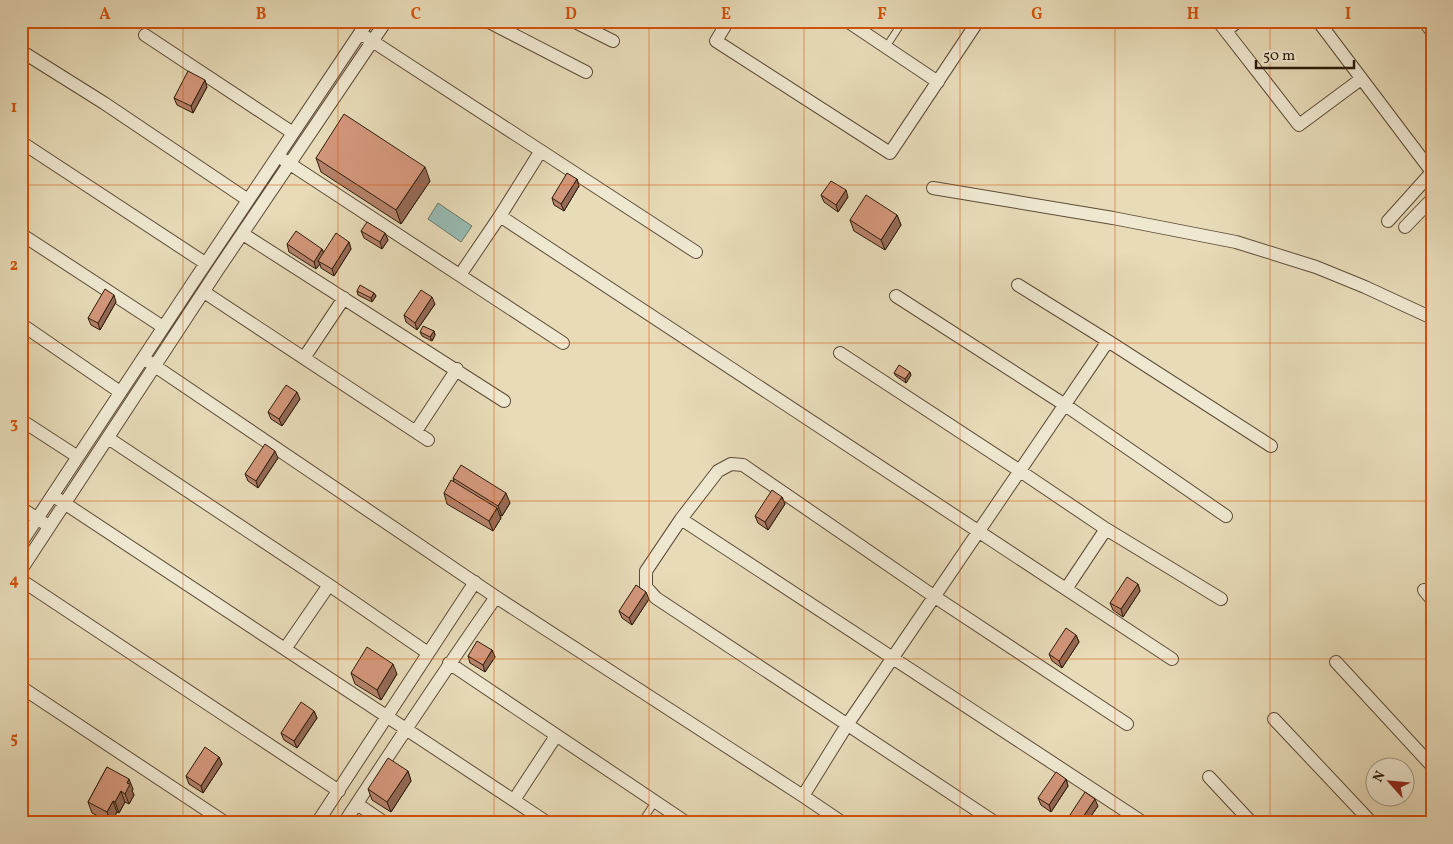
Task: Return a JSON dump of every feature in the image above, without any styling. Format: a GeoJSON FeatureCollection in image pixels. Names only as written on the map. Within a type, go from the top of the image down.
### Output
{"type":"FeatureCollection","features":[{"type":"Feature","properties":{"kind":"street"},"geometry":{"type":"LineString","coordinates":[[21,543],[205,263],[368,21]]}},
{"type":"Feature","properties":{"kind":"street"},"geometry":{"type":"LineString","coordinates":[[21,570],[204,292],[386,21]]}},
{"type":"Feature","properties":{"kind":"street"},"geometry":{"type":"LineString","coordinates":[[487,21],[586,72]]}},
{"type":"Feature","properties":{"kind":"street"},"geometry":{"type":"LineString","coordinates":[[573,21],[613,41]]}},
{"type":"Feature","properties":{"kind":"street"},"geometry":{"type":"LineString","coordinates":[[847,21],[938,82]]}},
{"type":"Feature","properties":{"kind":"street"},"geometry":{"type":"LineString","coordinates":[[724,23],[716,41],[890,153],[978,21]]}},
{"type":"Feature","properties":{"kind":"street"},"geometry":{"type":"LineString","coordinates":[[1238,21],[1222,26],[1299,125],[1361,79]]}},
{"type":"Feature","properties":{"kind":"street"},"geometry":{"type":"LineString","coordinates":[[1318,21],[1432,172],[1388,220]]}},
{"type":"Feature","properties":{"kind":"street"},"geometry":{"type":"LineString","coordinates":[[1424,21],[1432,32]]}},
{"type":"Feature","properties":{"kind":"street"},"geometry":{"type":"LineString","coordinates":[[360,33],[696,252]]}},
{"type":"Feature","properties":{"kind":"street"},"geometry":{"type":"LineString","coordinates":[[145,34],[294,133]]}},
{"type":"Feature","properties":{"kind":"street"},"geometry":{"type":"LineString","coordinates":[[21,51],[104,103],[248,200]]}},
{"type":"Feature","properties":{"kind":"street"},"geometry":{"type":"LineString","coordinates":[[21,142],[205,263]]}},
{"type":"Feature","properties":{"kind":"street"},"geometry":{"type":"LineString","coordinates":[[460,275],[540,152]]}},
{"type":"Feature","properties":{"kind":"street"},"geometry":{"type":"LineString","coordinates":[[278,156],[564,343]]}},
{"type":"Feature","properties":{"kind":"street"},"geometry":{"type":"LineString","coordinates":[[933,188],[1113,218],[1236,242],[1316,267],[1432,318]]}},
{"type":"Feature","properties":{"kind":"street"},"geometry":{"type":"LineString","coordinates":[[1405,227],[1432,198]]}},
{"type":"Feature","properties":{"kind":"street"},"geometry":{"type":"LineString","coordinates":[[500,216],[1172,659]]}},
{"type":"Feature","properties":{"kind":"street"},"geometry":{"type":"LineString","coordinates":[[21,234],[163,327]]}},
{"type":"Feature","properties":{"kind":"street"},"geometry":{"type":"LineString","coordinates":[[243,234],[504,401]]}},
{"type":"Feature","properties":{"kind":"street"},"geometry":{"type":"LineString","coordinates":[[1018,285],[1272,446]]}},
{"type":"Feature","properties":{"kind":"street"},"geometry":{"type":"LineString","coordinates":[[204,292],[428,440]]}},
{"type":"Feature","properties":{"kind":"street"},"geometry":{"type":"LineString","coordinates":[[896,296],[1065,405],[1226,516]]}},
{"type":"Feature","properties":{"kind":"street"},"geometry":{"type":"LineString","coordinates":[[304,358],[344,298]]}},
{"type":"Feature","properties":{"kind":"street"},"geometry":{"type":"LineString","coordinates":[[21,324],[120,392]]}},
{"type":"Feature","properties":{"kind":"street"},"geometry":{"type":"LineString","coordinates":[[803,796],[847,725],[1108,342]]}},
{"type":"Feature","properties":{"kind":"street"},"geometry":{"type":"LineString","coordinates":[[840,354],[1020,471],[1106,530],[1221,599]]}},
{"type":"Feature","properties":{"kind":"street"},"geometry":{"type":"LineString","coordinates":[[143,358],[496,597],[843,823]]}},
{"type":"Feature","properties":{"kind":"street"},"geometry":{"type":"LineString","coordinates":[[416,431],[457,370]]}},
{"type":"Feature","properties":{"kind":"street"},"geometry":{"type":"LineString","coordinates":[[21,420],[78,457]]}},
{"type":"Feature","properties":{"kind":"street"},"geometry":{"type":"LineString","coordinates":[[108,438],[428,653]]}},
{"type":"Feature","properties":{"kind":"street"},"geometry":{"type":"LineString","coordinates":[[996,823],[656,598],[646,587],[646,571],[718,471],[731,464],[743,466],[935,597],[1127,724]]}},
{"type":"Feature","properties":{"kind":"street"},"geometry":{"type":"LineString","coordinates":[[53,495],[548,823]]}},
{"type":"Feature","properties":{"kind":"street"},"geometry":{"type":"LineString","coordinates":[[21,508],[50,526]]}},
{"type":"Feature","properties":{"kind":"street"},"geometry":{"type":"LineString","coordinates":[[682,519],[1144,823]]}},
{"type":"Feature","properties":{"kind":"street"},"geometry":{"type":"LineString","coordinates":[[1066,589],[1106,530]]}},
{"type":"Feature","properties":{"kind":"street"},"geometry":{"type":"LineString","coordinates":[[21,580],[339,791]]}},
{"type":"Feature","properties":{"kind":"street"},"geometry":{"type":"LineString","coordinates":[[317,823],[475,582]]}},
{"type":"Feature","properties":{"kind":"street"},"geometry":{"type":"LineString","coordinates":[[285,649],[329,585]]}},
{"type":"Feature","properties":{"kind":"street"},"geometry":{"type":"LineString","coordinates":[[344,823],[407,730],[449,663],[496,597]]}},
{"type":"Feature","properties":{"kind":"street"},"geometry":{"type":"LineString","coordinates":[[1336,662],[1432,766]]}},
{"type":"Feature","properties":{"kind":"street"},"geometry":{"type":"LineString","coordinates":[[449,663],[687,823]]}},
{"type":"Feature","properties":{"kind":"street"},"geometry":{"type":"LineString","coordinates":[[21,687],[226,823]]}},
{"type":"Feature","properties":{"kind":"street"},"geometry":{"type":"LineString","coordinates":[[1274,719],[1372,823]]}},
{"type":"Feature","properties":{"kind":"street"},"geometry":{"type":"LineString","coordinates":[[514,800],[556,736]]}},
{"type":"Feature","properties":{"kind":"street"},"geometry":{"type":"LineString","coordinates":[[1209,777],[1252,823]]}},
{"type":"Feature","properties":{"kind":"street"},"geometry":{"type":"LineString","coordinates":[[356,804],[385,823]]}},
{"type":"Feature","properties":{"kind":"lane"},"geometry":{"type":"LineString","coordinates":[[886,47],[903,21]]}},
{"type":"Feature","properties":{"kind":"lane"},"geometry":{"type":"LineString","coordinates":[[641,823],[655,802]]}},
{"type":"Feature","properties":{"kind":"water"},"geometry":{"type":"Polygon","coordinates":[[[438,203],[472,226],[461,242],[428,219],[438,203]]]}},
{"type":"Feature","properties":{"kind":"building"},"geometry":{"type":"Polygon","coordinates":[[[188,71],[205,80],[191,106],[174,98],[188,71]]]}},
{"type":"Feature","properties":{"kind":"building"},"geometry":{"type":"Polygon","coordinates":[[[344,114],[425,167],[396,210],[316,158],[344,114]]]}},
{"type":"Feature","properties":{"kind":"building"},"geometry":{"type":"Polygon","coordinates":[[[567,173],[577,179],[561,204],[552,198],[567,173]]]}},
{"type":"Feature","properties":{"kind":"building"},"geometry":{"type":"Polygon","coordinates":[[[831,181],[846,190],[836,205],[821,195],[831,181]]]}},
{"type":"Feature","properties":{"kind":"building"},"geometry":{"type":"Polygon","coordinates":[[[866,195],[897,215],[881,240],[850,220],[866,195]]]}},
{"type":"Feature","properties":{"kind":"building"},"geometry":{"type":"Polygon","coordinates":[[[367,222],[385,233],[380,242],[361,231],[367,222]]]}},
{"type":"Feature","properties":{"kind":"building"},"geometry":{"type":"Polygon","coordinates":[[[296,231],[322,249],[314,262],[287,244],[296,231]]]}},
{"type":"Feature","properties":{"kind":"building"},"geometry":{"type":"Polygon","coordinates":[[[336,233],[349,242],[332,269],[318,261],[336,233]]]}},
{"type":"Feature","properties":{"kind":"building"},"geometry":{"type":"Polygon","coordinates":[[[360,285],[374,293],[371,298],[357,291],[360,285]]]}},
{"type":"Feature","properties":{"kind":"building"},"geometry":{"type":"Polygon","coordinates":[[[105,289],[114,295],[98,323],[88,318],[105,289]]]}},
{"type":"Feature","properties":{"kind":"building"},"geometry":{"type":"Polygon","coordinates":[[[421,290],[432,297],[415,323],[404,315],[421,290]]]}},
{"type":"Feature","properties":{"kind":"building"},"geometry":{"type":"Polygon","coordinates":[[[423,326],[434,331],[430,337],[420,332],[423,326]]]}},
{"type":"Feature","properties":{"kind":"building"},"geometry":{"type":"Polygon","coordinates":[[[899,365],[910,372],[905,379],[894,373],[899,365]]]}},
{"type":"Feature","properties":{"kind":"building"},"geometry":{"type":"Polygon","coordinates":[[[286,385],[297,392],[279,419],[268,412],[286,385]]]}},
{"type":"Feature","properties":{"kind":"building"},"geometry":{"type":"Polygon","coordinates":[[[265,444],[275,451],[256,481],[245,474],[265,444]]]}},
{"type":"Feature","properties":{"kind":"building"},"geometry":{"type":"Polygon","coordinates":[[[461,465],[506,493],[498,506],[453,478],[461,465]]]}},
{"type":"Feature","properties":{"kind":"building"},"geometry":{"type":"Polygon","coordinates":[[[451,480],[497,508],[489,521],[444,493],[451,480]]]}},
{"type":"Feature","properties":{"kind":"building"},"geometry":{"type":"Polygon","coordinates":[[[772,490],[782,497],[765,522],[755,516],[772,490]]]}},
{"type":"Feature","properties":{"kind":"building"},"geometry":{"type":"Polygon","coordinates":[[[1127,577],[1138,584],[1121,609],[1110,603],[1127,577]]]}},
{"type":"Feature","properties":{"kind":"building"},"geometry":{"type":"Polygon","coordinates":[[[636,585],[646,592],[629,618],[619,611],[636,585]]]}},
{"type":"Feature","properties":{"kind":"building"},"geometry":{"type":"Polygon","coordinates":[[[1066,628],[1076,635],[1059,661],[1049,654],[1066,628]]]}},
{"type":"Feature","properties":{"kind":"building"},"geometry":{"type":"Polygon","coordinates":[[[477,641],[492,650],[483,665],[468,656],[477,641]]]}},
{"type":"Feature","properties":{"kind":"building"},"geometry":{"type":"Polygon","coordinates":[[[367,647],[393,664],[377,690],[351,673],[367,647]]]}},
{"type":"Feature","properties":{"kind":"building"},"geometry":{"type":"Polygon","coordinates":[[[301,702],[314,711],[294,741],[281,733],[301,702]]]}},
{"type":"Feature","properties":{"kind":"building"},"geometry":{"type":"Polygon","coordinates":[[[205,747],[219,757],[201,786],[186,776],[205,747]]]}},
{"type":"Feature","properties":{"kind":"building"},"geometry":{"type":"Polygon","coordinates":[[[388,758],[408,771],[387,802],[368,789],[388,758]]]}},
{"type":"Feature","properties":{"kind":"building"},"geometry":{"type":"Polygon","coordinates":[[[107,767],[129,779],[127,783],[130,784],[125,794],[121,791],[107,812],[88,802],[107,767]]]}},
{"type":"Feature","properties":{"kind":"building"},"geometry":{"type":"Polygon","coordinates":[[[1056,772],[1066,779],[1049,805],[1038,798],[1056,772]]]}},
{"type":"Feature","properties":{"kind":"building"},"geometry":{"type":"Polygon","coordinates":[[[1085,792],[1095,799],[1079,823],[1076,823],[1068,818],[1085,792]]]}},
{"type":"Feature","properties":{"kind":"building"},"geometry":{"type":"Polygon","coordinates":[[[1126,818],[1134,823],[1123,823],[1126,818]]]}}]}
